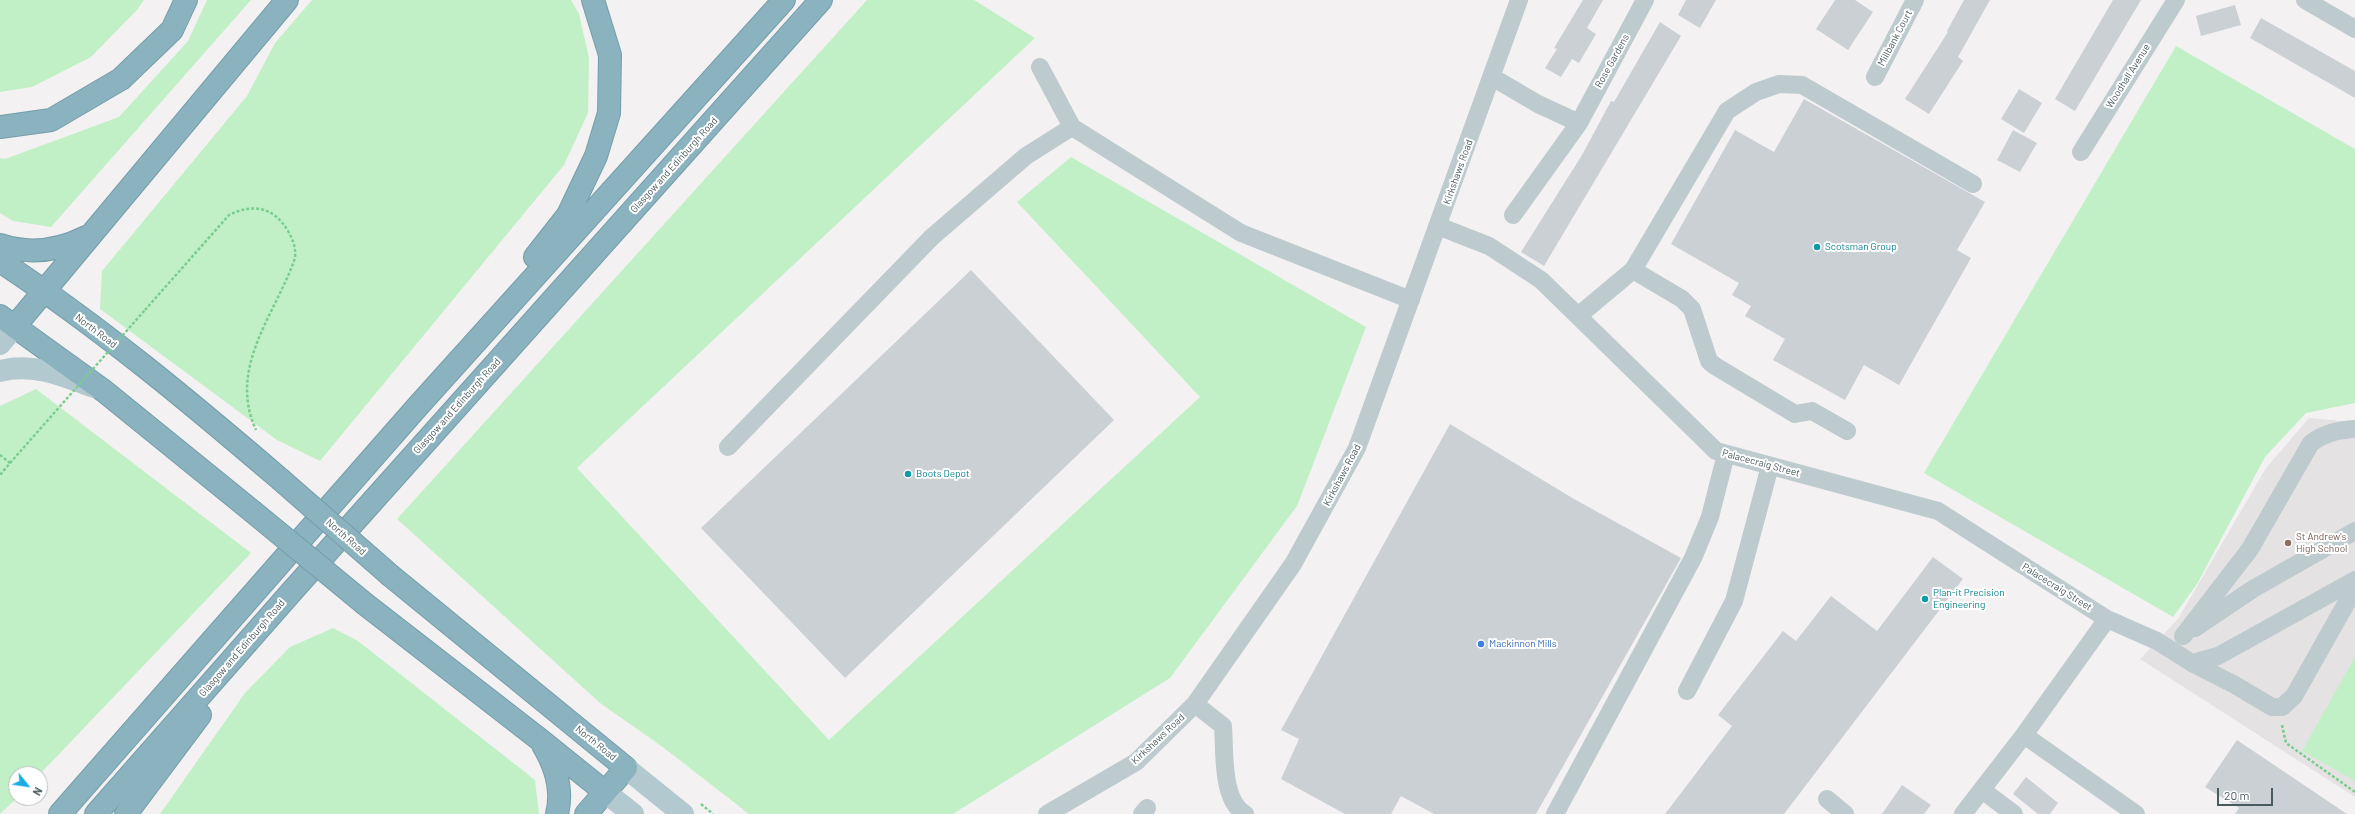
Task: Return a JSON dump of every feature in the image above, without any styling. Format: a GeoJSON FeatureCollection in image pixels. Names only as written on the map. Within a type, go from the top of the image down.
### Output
{"type":"FeatureCollection","features":[{"type":"Feature","properties":{"kind":"highway"},"geometry":{"type":"LineString","coordinates":[[0,127],[51,120],[121,79],[172,30],[186,0]]}},
{"type":"Feature","properties":{"kind":"highway"},"geometry":{"type":"LineString","coordinates":[[287,0],[43,290],[7,321],[104,391],[365,604],[605,792]]}},
{"type":"Feature","properties":{"kind":"highway"},"geometry":{"type":"LineString","coordinates":[[418,406],[568,215],[596,156],[609,113],[610,55],[593,0]]}},
{"type":"Feature","properties":{"kind":"highway"},"geometry":{"type":"LineString","coordinates":[[60,814],[418,406],[784,0]]}},
{"type":"Feature","properties":{"kind":"highway","name":"Glasgow and Edinburgh Road"},"geometry":{"type":"LineString","coordinates":[[96,814],[294,588],[821,0]]}},
{"type":"Feature","properties":{"kind":"highway"},"geometry":{"type":"LineString","coordinates":[[0,245],[36,252],[60,248],[89,236]]}},
{"type":"Feature","properties":{"kind":"highway","name":"North Road"},"geometry":{"type":"LineString","coordinates":[[0,262],[43,290],[150,372],[280,479],[391,576],[626,768]]}},
{"type":"Feature","properties":{"kind":"highway"},"geometry":{"type":"LineString","coordinates":[[126,814],[294,588]]}},
{"type":"Feature","properties":{"kind":"highway"},"geometry":{"type":"LineString","coordinates":[[539,739],[553,763],[556,775],[558,794],[556,814]]}},
{"type":"Feature","properties":{"kind":"highway"},"geometry":{"type":"LineString","coordinates":[[586,814],[626,768]]}},
{"type":"Feature","properties":{"kind":"main road"},"geometry":{"type":"LineString","coordinates":[[0,344],[7,321]]}},
{"type":"Feature","properties":{"kind":"main road"},"geometry":{"type":"LineString","coordinates":[[0,371],[8,369],[34,369],[55,373],[104,391]]}},
{"type":"Feature","properties":{"kind":"main road","name":"North Road"},"geometry":{"type":"LineString","coordinates":[[626,768],[683,814]]}},
{"type":"Feature","properties":{"kind":"main road"},"geometry":{"type":"LineString","coordinates":[[605,792],[633,814]]}},
{"type":"Feature","properties":{"kind":"street","name":"Kirkshaws Road"},"geometry":{"type":"LineString","coordinates":[[1047,814],[1136,762],[1195,704],[1293,564],[1357,448],[1519,0]]}},
{"type":"Feature","properties":{"kind":"street","name":"Rose Gardens"},"geometry":{"type":"LineString","coordinates":[[1513,215],[1579,123],[1645,0]]}},
{"type":"Feature","properties":{"kind":"street","name":"Millbank Court"},"geometry":{"type":"LineString","coordinates":[[1875,76],[1915,0]]}},
{"type":"Feature","properties":{"kind":"street","name":"Woodhall Avenue"},"geometry":{"type":"LineString","coordinates":[[2081,152],[2176,0]]}},
{"type":"Feature","properties":{"kind":"street"},"geometry":{"type":"LineString","coordinates":[[2305,0],[2355,28]]}},
{"type":"Feature","properties":{"kind":"street"},"geometry":{"type":"LineString","coordinates":[[1040,67],[1072,127],[1241,233],[1411,300]]}},
{"type":"Feature","properties":{"kind":"street"},"geometry":{"type":"LineString","coordinates":[[1492,78],[1538,104],[1579,123]]}},
{"type":"Feature","properties":{"kind":"street"},"geometry":{"type":"LineString","coordinates":[[1578,316],[1634,270],[1727,111],[1756,92],[1779,84],[1802,85],[1973,184]]}},
{"type":"Feature","properties":{"kind":"street"},"geometry":{"type":"LineString","coordinates":[[728,447],[932,237],[1026,156],[1072,127]]}},
{"type":"Feature","properties":{"kind":"street","name":"Palacecraig Street"},"geometry":{"type":"LineString","coordinates":[[1438,226],[1489,246],[1541,280],[1716,451],[1938,511],[2107,619],[2129,627],[2272,707],[2282,707]]}},
{"type":"Feature","properties":{"kind":"street"},"geometry":{"type":"LineString","coordinates":[[1634,270],[1682,299],[1692,309],[1709,361],[1715,366],[1795,414],[1812,410],[1847,431]]}},
{"type":"Feature","properties":{"kind":"street"},"geometry":{"type":"LineString","coordinates":[[2183,636],[2250,549],[2311,443],[2323,434],[2338,430],[2355,429]]}},
{"type":"Feature","properties":{"kind":"street"},"geometry":{"type":"LineString","coordinates":[[1555,814],[1693,558],[1710,517],[1726,454]]}},
{"type":"Feature","properties":{"kind":"street"},"geometry":{"type":"LineString","coordinates":[[1687,691],[1734,601],[1770,466]]}},
{"type":"Feature","properties":{"kind":"street"},"geometry":{"type":"LineString","coordinates":[[2157,642],[2183,636],[2253,589],[2355,531]]}},
{"type":"Feature","properties":{"kind":"street"},"geometry":{"type":"LineString","coordinates":[[2192,663],[2218,656],[2355,580]]}},
{"type":"Feature","properties":{"kind":"street"},"geometry":{"type":"LineString","coordinates":[[2282,707],[2294,696],[2355,588]]}},
{"type":"Feature","properties":{"kind":"street"},"geometry":{"type":"LineString","coordinates":[[1963,814],[2024,735],[2107,619]]}},
{"type":"Feature","properties":{"kind":"street"},"geometry":{"type":"LineString","coordinates":[[1195,704],[1223,726],[1228,794],[1246,814]]}},
{"type":"Feature","properties":{"kind":"street"},"geometry":{"type":"LineString","coordinates":[[2024,735],[2136,814]]}},
{"type":"Feature","properties":{"kind":"street"},"geometry":{"type":"LineString","coordinates":[[1982,790],[2014,814]]}},
{"type":"Feature","properties":{"kind":"street"},"geometry":{"type":"LineString","coordinates":[[1827,799],[1845,814]]}},
{"type":"Feature","properties":{"kind":"path"},"geometry":{"type":"LineString","coordinates":[[0,475],[229,215],[243,209],[257,208],[269,210],[278,217],[293,240],[295,258],[250,361],[248,392],[252,420],[258,435]]}},
{"type":"Feature","properties":{"kind":"path"},"geometry":{"type":"LineString","coordinates":[[0,455],[10,463]]}},
{"type":"Feature","properties":{"kind":"path"},"geometry":{"type":"LineString","coordinates":[[2282,707],[2281,720],[2286,743],[2355,792]]}},
{"type":"Feature","properties":{"kind":"shaded area","name":"St Andrew's High School"},"geometry":{"type":"Polygon","coordinates":[[[2309,418],[2355,422],[2355,797],[2140,659],[2178,619],[2266,468],[2309,418]]]}},
{"type":"Feature","properties":{"kind":"green space"},"geometry":{"type":"Polygon","coordinates":[[[0,0],[144,0],[137,10],[91,57],[32,87],[0,92],[0,0]]]}},
{"type":"Feature","properties":{"kind":"green space"},"geometry":{"type":"Polygon","coordinates":[[[207,0],[251,0],[51,227],[13,221],[0,213],[0,158],[5,159],[119,117],[188,41],[207,0]]]}},
{"type":"Feature","properties":{"kind":"green space"},"geometry":{"type":"Polygon","coordinates":[[[312,0],[571,0],[579,14],[589,58],[588,113],[564,165],[320,461],[277,440],[100,309],[102,271],[247,96],[275,43],[312,0]]]}},
{"type":"Feature","properties":{"kind":"green space"},"geometry":{"type":"Polygon","coordinates":[[[867,0],[974,0],[1035,38],[577,468],[829,740],[1200,397],[1017,202],[1071,157],[1366,327],[1297,506],[1170,678],[953,814],[749,814],[664,748],[600,703],[397,519],[867,0]]]}},
{"type":"Feature","properties":{"kind":"green space"},"geometry":{"type":"Polygon","coordinates":[[[2176,46],[2355,149],[2355,403],[2306,413],[2265,457],[2197,584],[2173,617],[1924,473],[2176,46]]]}},
{"type":"Feature","properties":{"kind":"green space"},"geometry":{"type":"Polygon","coordinates":[[[36,389],[251,553],[48,766],[8,766],[8,806],[0,814],[0,406],[36,389]]]}},
{"type":"Feature","properties":{"kind":"green space"},"geometry":{"type":"Polygon","coordinates":[[[333,628],[358,641],[535,780],[539,814],[160,814],[245,693],[290,647],[333,628]]]}},
{"type":"Feature","properties":{"kind":"green space"},"geometry":{"type":"Polygon","coordinates":[[[2355,657],[2355,781],[2302,751],[2355,657]]]}},
{"type":"Feature","properties":{"kind":"building"},"geometry":{"type":"Polygon","coordinates":[[[1583,0],[1603,0],[1587,28],[1596,34],[1579,63],[1572,59],[1561,77],[1545,68],[1557,49],[1554,48],[1583,0]]]}},
{"type":"Feature","properties":{"kind":"building"},"geometry":{"type":"Polygon","coordinates":[[[1686,0],[1716,0],[1700,28],[1678,15],[1686,0]]]}},
{"type":"Feature","properties":{"kind":"building"},"geometry":{"type":"Polygon","coordinates":[[[1835,0],[1855,0],[1873,12],[1848,50],[1816,29],[1835,0]]]}},
{"type":"Feature","properties":{"kind":"building"},"geometry":{"type":"Polygon","coordinates":[[[1964,0],[1990,0],[1958,57],[1963,61],[1929,114],[1905,99],[1948,32],[1947,31],[1964,0]]]}},
{"type":"Feature","properties":{"kind":"building"},"geometry":{"type":"Polygon","coordinates":[[[2113,0],[2141,0],[2075,111],[2055,99],[2113,0]]]}},
{"type":"Feature","properties":{"kind":"building"},"geometry":{"type":"Polygon","coordinates":[[[2235,5],[2241,25],[2201,36],[2196,16],[2235,5]]]}},
{"type":"Feature","properties":{"kind":"building"},"geometry":{"type":"Polygon","coordinates":[[[2261,18],[2355,71],[2355,98],[2250,38],[2261,18]]]}},
{"type":"Feature","properties":{"kind":"building"},"geometry":{"type":"Polygon","coordinates":[[[1660,22],[1681,36],[1544,266],[1521,252],[1582,155],[1611,101],[1614,102],[1660,22]]]}},
{"type":"Feature","properties":{"kind":"building"},"geometry":{"type":"Polygon","coordinates":[[[2019,89],[2042,103],[2024,133],[2001,119],[2019,89]]]}},
{"type":"Feature","properties":{"kind":"building","name":"Scotsman Group"},"geometry":{"type":"Polygon","coordinates":[[[1804,99],[1985,202],[1957,250],[1971,258],[1899,385],[1864,365],[1845,400],[1773,360],[1785,339],[1745,316],[1751,306],[1732,295],[1739,283],[1671,244],[1735,130],[1774,152],[1804,99]]]}},
{"type":"Feature","properties":{"kind":"building"},"geometry":{"type":"Polygon","coordinates":[[[2013,130],[2037,143],[2020,172],[1997,160],[2013,130]]]}},
{"type":"Feature","properties":{"kind":"building","name":"Boots Depot"},"geometry":{"type":"Polygon","coordinates":[[[971,270],[1114,420],[845,678],[701,528],[971,270]]]}},
{"type":"Feature","properties":{"kind":"building","name":"Mackinnon Mills"},"geometry":{"type":"Polygon","coordinates":[[[1450,424],[1574,499],[1681,558],[1536,814],[1434,814],[1401,796],[1391,814],[1345,814],[1281,779],[1299,739],[1281,730],[1450,424]]]}},
{"type":"Feature","properties":{"kind":"building"},"geometry":{"type":"Polygon","coordinates":[[[1933,557],[1963,579],[1784,814],[1665,814],[1732,726],[1718,715],[1783,631],[1796,641],[1831,596],[1877,631],[1933,557]]]}},
{"type":"Feature","properties":{"kind":"building"},"geometry":{"type":"Polygon","coordinates":[[[2237,740],[2347,814],[2235,814],[2239,808],[2205,787],[2237,740]]]}},
{"type":"Feature","properties":{"kind":"building"},"geometry":{"type":"Polygon","coordinates":[[[2026,777],[2058,803],[2050,814],[2038,814],[2013,794],[2026,777]]]}},
{"type":"Feature","properties":{"kind":"building"},"geometry":{"type":"Polygon","coordinates":[[[1902,785],[1931,805],[1924,814],[1882,814],[1902,785]]]}},
{"type":"Feature","properties":{"kind":"place","name":"Scotsman Group"},"geometry":{"type":"Point","coordinates":[1817,247]}},
{"type":"Feature","properties":{"kind":"place","name":"Boots Depot"},"geometry":{"type":"Point","coordinates":[908,474]}},
{"type":"Feature","properties":{"kind":"place","name":"St Andrew's High School"},"geometry":{"type":"Point","coordinates":[2288,543]}},
{"type":"Feature","properties":{"kind":"place","name":"Plan-it Precision Engineering"},"geometry":{"type":"Point","coordinates":[1925,599]}},
{"type":"Feature","properties":{"kind":"place","name":"Mackinnon Mills"},"geometry":{"type":"Point","coordinates":[1481,644]}}]}
